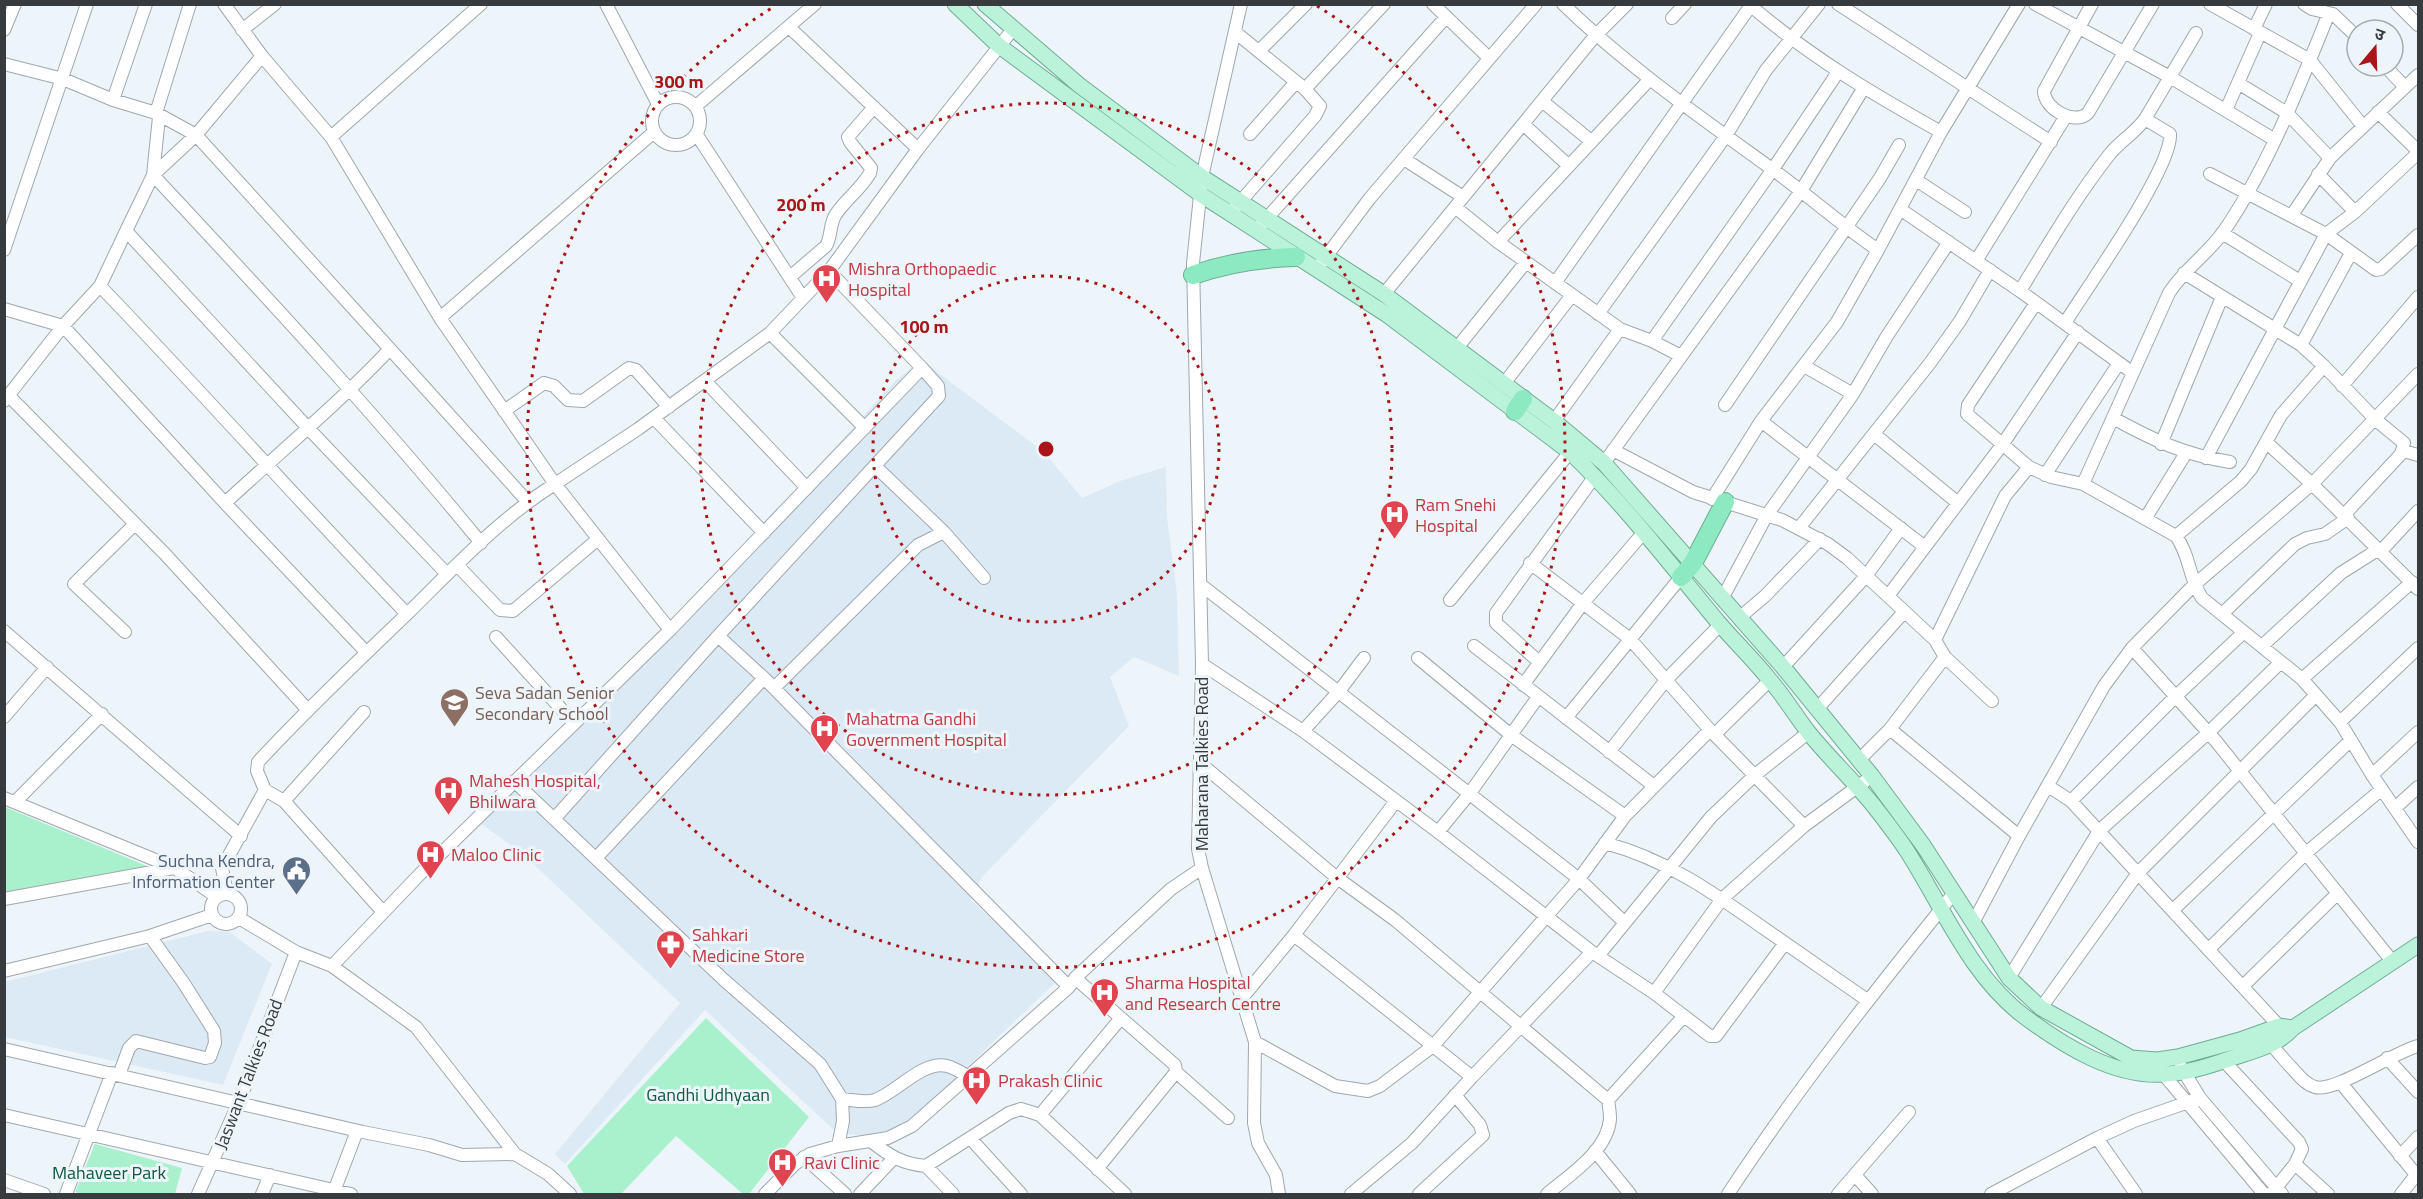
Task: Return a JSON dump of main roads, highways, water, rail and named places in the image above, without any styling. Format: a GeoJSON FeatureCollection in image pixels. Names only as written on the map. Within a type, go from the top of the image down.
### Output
{"type":"FeatureCollection","features":[{"type":"Feature","properties":{"kind":"highway"},"geometry":{"type":"LineString","coordinates":[[1193,275],[1256,258],[1296,256]]}},
{"type":"Feature","properties":{"kind":"highway"},"geometry":{"type":"LineString","coordinates":[[1687,570],[1718,501]]}},
{"type":"Feature","properties":{"kind":"main road"},"geometry":{"type":"LineString","coordinates":[[955,4],[998,45],[1200,194],[1235,208]]}},
{"type":"Feature","properties":{"kind":"main road"},"geometry":{"type":"LineString","coordinates":[[985,4],[1079,86],[1202,177],[1235,208],[1320,264],[1386,314],[1519,405],[1595,476],[1644,532],[1687,570],[1723,597],[1818,708],[1872,776],[1923,845],[2009,978],[2041,1008],[2131,1058],[2180,1064],[2224,1060],[2267,1038]]}},
{"type":"Feature","properties":{"kind":"main road"},"geometry":{"type":"LineString","coordinates":[[1261,225],[1296,256],[1320,264],[1384,294],[1503,385],[1519,405],[1554,422],[1608,456],[1687,570],[1720,625],[1770,680],[1809,732],[1875,807],[1907,852],[1940,910],[1994,987],[2023,1016],[2055,1037],[2091,1058],[2127,1072],[2164,1075],[2180,1064],[2240,1040],[2285,1037],[2286,1027],[2418,945]]}},
{"type":"Feature","properties":{"kind":"place","name":"Mishra Orthopaedic Hospital"},"geometry":{"type":"Point","coordinates":[827,304]}},
{"type":"Feature","properties":{"kind":"place","name":"Ram Snehi Hospital"},"geometry":{"type":"Point","coordinates":[1394,540]}},
{"type":"Feature","properties":{"kind":"place","name":"Seva Sadan Senior Secondary School"},"geometry":{"type":"Point","coordinates":[454,728]}},
{"type":"Feature","properties":{"kind":"place","name":"Mahatma Gandhi Government Hospital"},"geometry":{"type":"Point","coordinates":[825,754]}},
{"type":"Feature","properties":{"kind":"place","name":"Mahesh Hospital, Bhilwara"},"geometry":{"type":"Point","coordinates":[448,816]}},
{"type":"Feature","properties":{"kind":"place","name":"Maloo Clinic"},"geometry":{"type":"Point","coordinates":[430,880]}},
{"type":"Feature","properties":{"kind":"place","name":"Suchna Kendra, Information Center"},"geometry":{"type":"Point","coordinates":[296,896]}},
{"type":"Feature","properties":{"kind":"place","name":"Sahkari Medicine Store"},"geometry":{"type":"Point","coordinates":[671,970]}},
{"type":"Feature","properties":{"kind":"place","name":"Sharma Hospital and Research Centre"},"geometry":{"type":"Point","coordinates":[1104,1018]}},
{"type":"Feature","properties":{"kind":"place","name":"Prakash Clinic"},"geometry":{"type":"Point","coordinates":[977,1106]}},
{"type":"Feature","properties":{"kind":"place","name":"Ravi Clinic"},"geometry":{"type":"Point","coordinates":[783,1188]}},
{"type":"Feature","properties":{"kind":"park label","name":"Gandhi Udhyaan"},"geometry":{"type":"Point","coordinates":[708,1094]}},
{"type":"Feature","properties":{"kind":"park label","name":"Mahaveer Park"},"geometry":{"type":"Point","coordinates":[109,1172]}}]}
